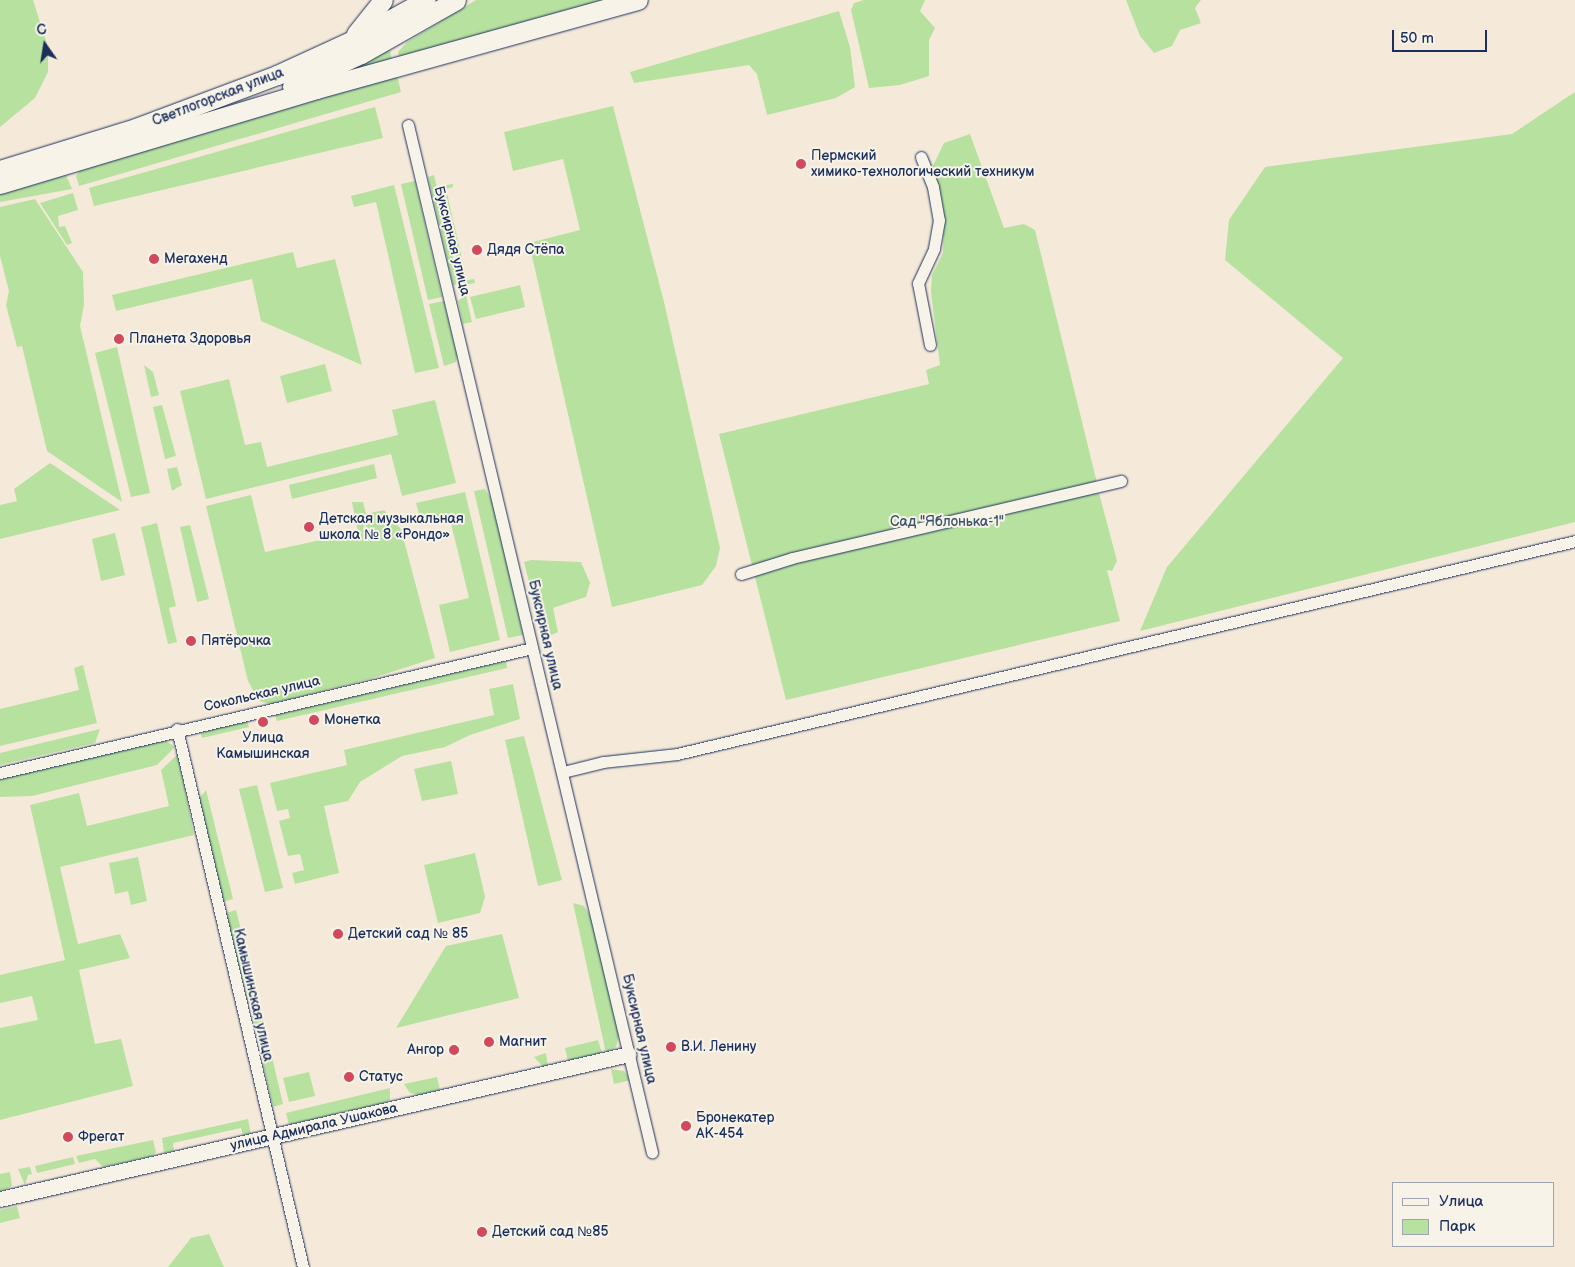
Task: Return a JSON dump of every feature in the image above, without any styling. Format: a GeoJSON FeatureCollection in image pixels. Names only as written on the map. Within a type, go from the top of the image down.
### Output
{"type":"FeatureCollection","features":[{"type":"Feature","properties":{"kind":"main road"},"geometry":{"type":"LineString","coordinates":[[351,41],[383,0]]}},
{"type":"Feature","properties":{"kind":"main road","name":"Светлогорская улица"},"geometry":{"type":"LineString","coordinates":[[0,170],[136,128],[277,75],[351,41],[426,0]]}},
{"type":"Feature","properties":{"kind":"main road","name":"Светлогорская улица"},"geometry":{"type":"LineString","coordinates":[[136,145],[298,84],[361,54],[456,0]]}},
{"type":"Feature","properties":{"kind":"main road"},"geometry":{"type":"LineString","coordinates":[[0,184],[136,145],[316,89],[638,0]]}},
{"type":"Feature","properties":{"kind":"street","name":"Буксирная улица"},"geometry":{"type":"LineString","coordinates":[[408,125],[652,1152]]}},
{"type":"Feature","properties":{"kind":"street"},"geometry":{"type":"LineString","coordinates":[[921,157],[933,187],[939,220],[934,249],[918,283],[930,345]]}},
{"type":"Feature","properties":{"kind":"street"},"geometry":{"type":"LineString","coordinates":[[741,574],[792,558],[1121,481]]}},
{"type":"Feature","properties":{"kind":"street"},"geometry":{"type":"LineString","coordinates":[[563,772],[603,762],[677,754],[1575,541]]}},
{"type":"Feature","properties":{"kind":"street","name":"Сокольская улица"},"geometry":{"type":"LineString","coordinates":[[0,773],[177,729],[532,648]]}},
{"type":"Feature","properties":{"kind":"street","name":"Камышинская улица"},"geometry":{"type":"LineString","coordinates":[[177,729],[270,1136],[303,1267]]}},
{"type":"Feature","properties":{"kind":"street","name":"улица Адмирала Ушакова"},"geometry":{"type":"LineString","coordinates":[[0,1199],[629,1054]]}},
{"type":"Feature","properties":{"kind":"green space"},"geometry":{"type":"Polygon","coordinates":[[[0,0],[33,0],[48,47],[48,72],[35,98],[0,127],[0,0]]]}},
{"type":"Feature","properties":{"kind":"green space"},"geometry":{"type":"Polygon","coordinates":[[[476,0],[610,0],[399,58],[398,52],[407,42],[476,0]]]}},
{"type":"Feature","properties":{"kind":"green space"},"geometry":{"type":"Polygon","coordinates":[[[864,0],[925,0],[920,11],[935,28],[929,40],[929,76],[900,85],[869,88],[851,10],[854,3],[864,0]]]}},
{"type":"Feature","properties":{"kind":"green space"},"geometry":{"type":"Polygon","coordinates":[[[1126,0],[1201,0],[1195,8],[1201,23],[1180,30],[1172,46],[1154,53],[1140,36],[1126,0]]]}},
{"type":"Feature","properties":{"kind":"green space"},"geometry":{"type":"Polygon","coordinates":[[[839,11],[850,47],[855,87],[836,98],[767,115],[757,74],[749,65],[634,83],[630,72],[839,11]]]}},
{"type":"Feature","properties":{"kind":"green space"},"geometry":{"type":"Polygon","coordinates":[[[389,44],[392,61],[330,77],[389,44]]]}},
{"type":"Feature","properties":{"kind":"green space"},"geometry":{"type":"Polygon","coordinates":[[[397,75],[401,92],[79,186],[76,176],[81,169],[397,75]]]}},
{"type":"Feature","properties":{"kind":"green space"},"geometry":{"type":"Polygon","coordinates":[[[1575,92],[1575,522],[1140,631],[1167,567],[1343,358],[1225,260],[1229,220],[1265,167],[1512,134],[1575,92]]]}},
{"type":"Feature","properties":{"kind":"green space"},"geometry":{"type":"Polygon","coordinates":[[[613,106],[664,302],[720,548],[716,566],[702,585],[612,607],[529,243],[580,230],[563,159],[513,171],[504,132],[613,106]]]}},
{"type":"Feature","properties":{"kind":"green space"},"geometry":{"type":"Polygon","coordinates":[[[375,107],[383,138],[94,206],[89,188],[375,107]]]}},
{"type":"Feature","properties":{"kind":"green space","name":"Сад \"Яблонька-1\""},"geometry":{"type":"Polygon","coordinates":[[[970,134],[1004,228],[1024,224],[1035,230],[1097,483],[1086,485],[1089,495],[1099,493],[1117,561],[1112,571],[1107,570],[1120,621],[786,700],[719,434],[929,384],[926,370],[940,365],[931,292],[932,275],[943,253],[944,220],[931,170],[944,143],[970,134]]]}},
{"type":"Feature","properties":{"kind":"green space"},"geometry":{"type":"Polygon","coordinates":[[[66,175],[72,189],[0,202],[0,194],[66,175]]]}},
{"type":"Feature","properties":{"kind":"green space"},"geometry":{"type":"Polygon","coordinates":[[[434,175],[459,284],[453,285],[428,177],[434,175]]]}},
{"type":"Feature","properties":{"kind":"green space"},"geometry":{"type":"Polygon","coordinates":[[[415,181],[442,297],[428,300],[401,184],[415,181]]]}},
{"type":"Feature","properties":{"kind":"green space"},"geometry":{"type":"Polygon","coordinates":[[[453,184],[453,187],[446,189],[467,280],[474,279],[475,283],[463,285],[440,186],[453,184]]]}},
{"type":"Feature","properties":{"kind":"green space"},"geometry":{"type":"Polygon","coordinates":[[[394,185],[439,368],[415,373],[376,202],[354,207],[351,196],[394,185]]]}},
{"type":"Feature","properties":{"kind":"green space"},"geometry":{"type":"Polygon","coordinates":[[[73,193],[78,210],[58,216],[59,227],[65,226],[72,243],[67,245],[40,203],[73,193]]]}},
{"type":"Feature","properties":{"kind":"green space"},"geometry":{"type":"Polygon","coordinates":[[[35,199],[83,272],[84,304],[80,326],[122,502],[47,451],[22,346],[17,347],[6,305],[9,291],[0,256],[0,207],[35,199]]]}},
{"type":"Feature","properties":{"kind":"green space"},"geometry":{"type":"Polygon","coordinates":[[[293,252],[297,268],[335,259],[362,365],[261,321],[252,279],[116,311],[112,295],[293,252]]]}},
{"type":"Feature","properties":{"kind":"green space"},"geometry":{"type":"Polygon","coordinates":[[[520,285],[525,307],[476,319],[470,297],[520,285]]]}},
{"type":"Feature","properties":{"kind":"green space"},"geometry":{"type":"Polygon","coordinates":[[[466,295],[472,322],[463,324],[458,301],[466,295]]]}},
{"type":"Feature","properties":{"kind":"green space"},"geometry":{"type":"Polygon","coordinates":[[[444,301],[457,356],[456,362],[444,366],[429,304],[444,301]]]}},
{"type":"Feature","properties":{"kind":"green space"},"geometry":{"type":"Polygon","coordinates":[[[117,347],[150,493],[131,497],[95,353],[117,347]]]}},
{"type":"Feature","properties":{"kind":"green space"},"geometry":{"type":"Polygon","coordinates":[[[325,364],[332,391],[287,403],[280,376],[325,364]]]}},
{"type":"Feature","properties":{"kind":"green space"},"geometry":{"type":"Polygon","coordinates":[[[144,365],[153,372],[159,395],[151,397],[144,365]]]}},
{"type":"Feature","properties":{"kind":"green space"},"geometry":{"type":"Polygon","coordinates":[[[229,379],[245,445],[261,442],[267,467],[398,435],[392,410],[435,400],[456,483],[402,496],[391,454],[206,499],[180,391],[229,379]]]}},
{"type":"Feature","properties":{"kind":"green space"},"geometry":{"type":"Polygon","coordinates":[[[162,405],[176,456],[165,459],[153,407],[162,405]]]}},
{"type":"Feature","properties":{"kind":"green space"},"geometry":{"type":"Polygon","coordinates":[[[50,463],[120,510],[0,539],[0,505],[17,501],[14,489],[50,463]]]}},
{"type":"Feature","properties":{"kind":"green space"},"geometry":{"type":"Polygon","coordinates":[[[374,464],[377,478],[292,499],[289,485],[374,464]]]}},
{"type":"Feature","properties":{"kind":"green space"},"geometry":{"type":"Polygon","coordinates":[[[177,467],[182,485],[172,491],[167,469],[177,467]]]}},
{"type":"Feature","properties":{"kind":"green space"},"geometry":{"type":"Polygon","coordinates":[[[485,489],[493,502],[523,635],[508,638],[474,491],[485,489]]]}},
{"type":"Feature","properties":{"kind":"green space"},"geometry":{"type":"Polygon","coordinates":[[[465,492],[500,640],[450,652],[439,605],[469,598],[449,515],[421,521],[416,503],[465,492]]]}},
{"type":"Feature","properties":{"kind":"green space"},"geometry":{"type":"Polygon","coordinates":[[[251,495],[265,552],[358,532],[352,502],[363,502],[366,514],[384,510],[401,529],[435,658],[370,679],[271,704],[259,701],[248,681],[206,506],[251,495]]]}},
{"type":"Feature","properties":{"kind":"green space"},"geometry":{"type":"Polygon","coordinates":[[[157,523],[176,606],[169,608],[177,642],[168,644],[141,527],[157,523]]]}},
{"type":"Feature","properties":{"kind":"green space"},"geometry":{"type":"Polygon","coordinates":[[[190,525],[209,599],[197,602],[180,527],[190,525]]]}},
{"type":"Feature","properties":{"kind":"green space"},"geometry":{"type":"Polygon","coordinates":[[[115,533],[125,575],[101,581],[92,539],[115,533]]]}},
{"type":"Feature","properties":{"kind":"green space"},"geometry":{"type":"Polygon","coordinates":[[[531,560],[581,562],[590,583],[586,597],[553,608],[558,632],[543,639],[524,562],[531,560]]]}},
{"type":"Feature","properties":{"kind":"green space"},"geometry":{"type":"Polygon","coordinates":[[[506,661],[507,668],[277,721],[275,715],[506,661]]]}},
{"type":"Feature","properties":{"kind":"green space"},"geometry":{"type":"Polygon","coordinates":[[[83,665],[97,723],[0,746],[0,709],[79,690],[74,668],[83,665]]]}},
{"type":"Feature","properties":{"kind":"green space"},"geometry":{"type":"Polygon","coordinates":[[[513,684],[520,719],[470,735],[445,747],[402,756],[360,782],[348,801],[324,806],[339,873],[295,884],[292,873],[304,870],[300,854],[288,856],[279,821],[290,818],[288,809],[277,811],[270,783],[347,765],[344,750],[494,715],[489,689],[513,684]]]}},
{"type":"Feature","properties":{"kind":"green space"},"geometry":{"type":"Polygon","coordinates":[[[247,721],[249,727],[202,738],[200,731],[247,721]]]}},
{"type":"Feature","properties":{"kind":"green space"},"geometry":{"type":"Polygon","coordinates":[[[100,729],[95,743],[0,765],[0,753],[100,729]]]}},
{"type":"Feature","properties":{"kind":"green space"},"geometry":{"type":"Polygon","coordinates":[[[524,736],[562,880],[538,886],[505,740],[524,736]]]}},
{"type":"Feature","properties":{"kind":"green space"},"geometry":{"type":"Polygon","coordinates":[[[165,740],[175,747],[157,765],[32,796],[0,797],[0,779],[165,740]]]}},
{"type":"Feature","properties":{"kind":"green space"},"geometry":{"type":"Polygon","coordinates":[[[178,754],[194,835],[60,867],[78,944],[120,934],[130,958],[79,970],[95,1044],[121,1039],[133,1086],[0,1120],[0,1028],[38,1020],[32,996],[0,1003],[0,975],[65,960],[30,805],[79,793],[87,826],[169,806],[161,770],[178,754]]]}},
{"type":"Feature","properties":{"kind":"green space"},"geometry":{"type":"Polygon","coordinates":[[[451,761],[458,794],[422,801],[414,769],[451,761]]]}},
{"type":"Feature","properties":{"kind":"green space"},"geometry":{"type":"Polygon","coordinates":[[[257,785],[283,888],[265,892],[239,789],[257,785]]]}},
{"type":"Feature","properties":{"kind":"green space"},"geometry":{"type":"Polygon","coordinates":[[[206,790],[233,899],[222,902],[198,800],[206,790]]]}},
{"type":"Feature","properties":{"kind":"green space"},"geometry":{"type":"Polygon","coordinates":[[[475,853],[485,897],[480,913],[438,923],[424,865],[475,853]]]}},
{"type":"Feature","properties":{"kind":"green space"},"geometry":{"type":"Polygon","coordinates":[[[138,857],[147,901],[131,905],[128,891],[115,894],[109,863],[138,857]]]}},
{"type":"Feature","properties":{"kind":"green space"},"geometry":{"type":"Polygon","coordinates":[[[573,903],[584,906],[591,917],[619,1035],[616,1047],[606,1053],[573,903]]]}},
{"type":"Feature","properties":{"kind":"green space"},"geometry":{"type":"Polygon","coordinates":[[[236,910],[259,1001],[248,1004],[226,913],[236,910]]]}},
{"type":"Feature","properties":{"kind":"green space"},"geometry":{"type":"Polygon","coordinates":[[[502,934],[519,998],[396,1028],[446,946],[502,934]]]}},
{"type":"Feature","properties":{"kind":"green space"},"geometry":{"type":"Polygon","coordinates":[[[262,1014],[283,1104],[273,1107],[252,1016],[262,1014]]]}},
{"type":"Feature","properties":{"kind":"green space"},"geometry":{"type":"Polygon","coordinates":[[[598,1040],[602,1053],[568,1061],[565,1048],[598,1040]]]}},
{"type":"Feature","properties":{"kind":"green space"},"geometry":{"type":"Polygon","coordinates":[[[546,1053],[548,1068],[544,1068],[534,1057],[546,1053]]]}},
{"type":"Feature","properties":{"kind":"green space"},"geometry":{"type":"Polygon","coordinates":[[[611,1069],[624,1071],[631,1080],[614,1084],[611,1069]]]}},
{"type":"Feature","properties":{"kind":"green space"},"geometry":{"type":"Polygon","coordinates":[[[309,1072],[315,1096],[289,1102],[283,1078],[309,1072]]]}},
{"type":"Feature","properties":{"kind":"green space"},"geometry":{"type":"Polygon","coordinates":[[[437,1077],[440,1090],[419,1095],[410,1093],[404,1084],[437,1077]]]}},
{"type":"Feature","properties":{"kind":"green space"},"geometry":{"type":"Polygon","coordinates":[[[390,1088],[390,1100],[384,1103],[289,1125],[286,1113],[390,1088]]]}},
{"type":"Feature","properties":{"kind":"green space"},"geometry":{"type":"Polygon","coordinates":[[[248,1119],[251,1134],[243,1136],[241,1128],[173,1143],[174,1151],[164,1153],[162,1138],[248,1119]]]}},
{"type":"Feature","properties":{"kind":"green space"},"geometry":{"type":"Polygon","coordinates":[[[153,1140],[156,1152],[153,1156],[103,1167],[95,1159],[79,1163],[76,1156],[153,1140]]]}},
{"type":"Feature","properties":{"kind":"green space"},"geometry":{"type":"Polygon","coordinates":[[[73,1157],[75,1164],[37,1173],[35,1166],[73,1157]]]}},
{"type":"Feature","properties":{"kind":"green space"},"geometry":{"type":"Polygon","coordinates":[[[30,1167],[32,1174],[28,1175],[25,1185],[18,1169],[30,1167]]]}},
{"type":"Feature","properties":{"kind":"green space"},"geometry":{"type":"Polygon","coordinates":[[[10,1172],[12,1186],[0,1192],[0,1174],[10,1172]]]}},
{"type":"Feature","properties":{"kind":"green space"},"geometry":{"type":"Polygon","coordinates":[[[17,1206],[20,1218],[0,1223],[0,1210],[17,1206]]]}},
{"type":"Feature","properties":{"kind":"green space"},"geometry":{"type":"Polygon","coordinates":[[[209,1234],[224,1267],[168,1267],[191,1238],[209,1234]]]}},
{"type":"Feature","properties":{"kind":"place","name":"Пермский химико-технологический техникум"},"geometry":{"type":"Point","coordinates":[801,164]}},
{"type":"Feature","properties":{"kind":"place","name":"Дядя Стёпа"},"geometry":{"type":"Point","coordinates":[477,250]}},
{"type":"Feature","properties":{"kind":"place","name":"Мегахенд"},"geometry":{"type":"Point","coordinates":[154,259]}},
{"type":"Feature","properties":{"kind":"place","name":"Планета Здоровья"},"geometry":{"type":"Point","coordinates":[119,339]}},
{"type":"Feature","properties":{"kind":"place","name":"Детская музыкальная школа № 8 «Рондо»"},"geometry":{"type":"Point","coordinates":[309,527]}},
{"type":"Feature","properties":{"kind":"place","name":"Пятёрочка"},"geometry":{"type":"Point","coordinates":[191,641]}},
{"type":"Feature","properties":{"kind":"place","name":"Монетка"},"geometry":{"type":"Point","coordinates":[314,720]}},
{"type":"Feature","properties":{"kind":"place","name":"Улица Камышинская"},"geometry":{"type":"Point","coordinates":[263,722]}},
{"type":"Feature","properties":{"kind":"place","name":"Детский сад № 85"},"geometry":{"type":"Point","coordinates":[338,934]}},
{"type":"Feature","properties":{"kind":"place","name":"Магнит"},"geometry":{"type":"Point","coordinates":[489,1042]}},
{"type":"Feature","properties":{"kind":"place","name":"В.И. Ленину"},"geometry":{"type":"Point","coordinates":[671,1047]}},
{"type":"Feature","properties":{"kind":"place","name":"Ангор"},"geometry":{"type":"Point","coordinates":[454,1050]}},
{"type":"Feature","properties":{"kind":"place","name":"Статус"},"geometry":{"type":"Point","coordinates":[349,1077]}},
{"type":"Feature","properties":{"kind":"place","name":"Бронекатер АК-454"},"geometry":{"type":"Point","coordinates":[686,1126]}},
{"type":"Feature","properties":{"kind":"place","name":"Фрегат"},"geometry":{"type":"Point","coordinates":[68,1137]}},
{"type":"Feature","properties":{"kind":"place","name":"Детский сад №85"},"geometry":{"type":"Point","coordinates":[482,1232]}}]}
